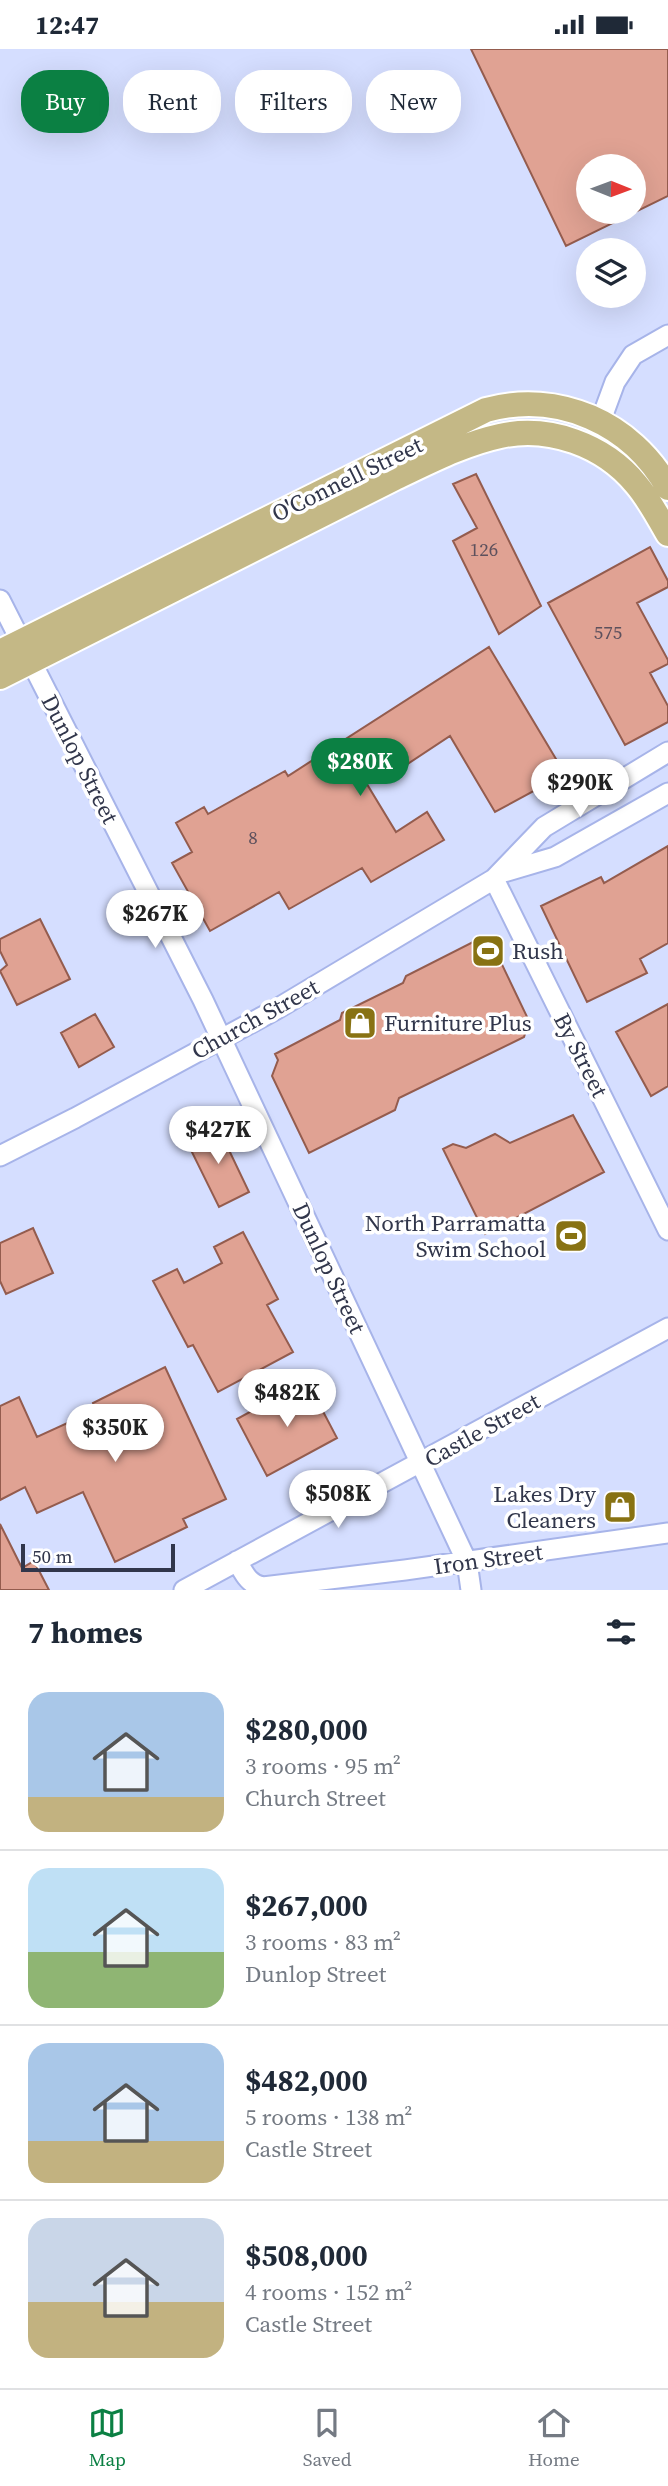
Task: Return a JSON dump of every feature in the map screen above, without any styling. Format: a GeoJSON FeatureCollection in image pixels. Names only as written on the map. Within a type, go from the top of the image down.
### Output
{"type":"FeatureCollection","features":[{"type":"Feature","properties":{"kind":"main road","name":"O'Connell Street"},"geometry":{"type":"LineString","coordinates":[[0,677],[17,651],[486,410],[526,403],[582,413],[601,420]]}},
{"type":"Feature","properties":{"kind":"main road"},"geometry":{"type":"LineString","coordinates":[[601,420],[639,448],[668,488]]}},
{"type":"Feature","properties":{"kind":"main road","name":"O'Connell Street"},"geometry":{"type":"LineString","coordinates":[[17,651],[287,532],[456,449],[501,435],[535,433],[576,441],[615,463],[635,483],[668,534]]}},
{"type":"Feature","properties":{"kind":"street"},"geometry":{"type":"LineString","coordinates":[[601,420],[622,369],[633,355],[660,339]]}},
{"type":"Feature","properties":{"kind":"street","name":"Dunlop Street"},"geometry":{"type":"LineString","coordinates":[[0,600],[17,651],[222,1038],[467,1562],[471,1590]]}},
{"type":"Feature","properties":{"kind":"street","name":"Church Street"},"geometry":{"type":"LineString","coordinates":[[498,876],[544,827],[668,753]]}},
{"type":"Feature","properties":{"kind":"street","name":"Church Street"},"geometry":{"type":"LineString","coordinates":[[0,1156],[275,1010],[498,876],[555,857],[668,793]]}},
{"type":"Feature","properties":{"kind":"street","name":"By Street"},"geometry":{"type":"LineString","coordinates":[[498,876],[668,1230]]}},
{"type":"Feature","properties":{"kind":"street","name":"Castle Street"},"geometry":{"type":"LineString","coordinates":[[184,1590],[668,1328]]}},
{"type":"Feature","properties":{"kind":"street","name":"Iron Street"},"geometry":{"type":"LineString","coordinates":[[237,1561],[248,1579],[254,1585],[263,1587],[668,1534]]}},
{"type":"Feature","properties":{"kind":"building"},"geometry":{"type":"Polygon","coordinates":[[[471,49],[668,49],[668,196],[646,207],[646,154],[576,154],[576,224],[611,224],[582,238],[576,238],[576,241],[566,246],[471,49]]]}},
{"type":"Feature","properties":{"kind":"building"},"geometry":{"type":"Polygon","coordinates":[[[476,474],[541,606],[499,634],[453,541],[477,528],[453,484],[476,474]]]}},
{"type":"Feature","properties":{"kind":"building"},"geometry":{"type":"Polygon","coordinates":[[[650,547],[668,581],[668,587],[637,603],[668,660],[668,664],[650,673],[668,706],[668,722],[625,745],[548,603],[650,547]]]}},
{"type":"Feature","properties":{"kind":"building"},"geometry":{"type":"Polygon","coordinates":[[[489,647],[565,774],[495,812],[450,736],[400,769],[386,747],[356,766],[396,832],[427,812],[444,840],[371,882],[362,868],[289,909],[279,892],[210,931],[172,863],[192,852],[176,823],[204,807],[208,814],[285,771],[288,776],[489,647]]]}},
{"type":"Feature","properties":{"kind":"building"},"geometry":{"type":"Polygon","coordinates":[[[668,846],[668,943],[640,959],[647,973],[587,1002],[541,906],[601,877],[604,883],[668,846]]]}},
{"type":"Feature","properties":{"kind":"building"},"geometry":{"type":"Polygon","coordinates":[[[40,919],[70,979],[17,1005],[0,971],[7,965],[0,951],[0,939],[40,919]]]}},
{"type":"Feature","properties":{"kind":"building"},"geometry":{"type":"Polygon","coordinates":[[[475,941],[479,946],[496,952],[529,1021],[524,1037],[399,1098],[395,1110],[309,1153],[272,1076],[278,1060],[275,1054],[340,1020],[342,1013],[403,983],[406,976],[475,941]]]}},
{"type":"Feature","properties":{"kind":"building"},"geometry":{"type":"Polygon","coordinates":[[[668,1004],[668,1086],[651,1096],[616,1032],[668,1004]]]}},
{"type":"Feature","properties":{"kind":"building"},"geometry":{"type":"Polygon","coordinates":[[[95,1014],[114,1047],[79,1067],[61,1033],[95,1014]]]}},
{"type":"Feature","properties":{"kind":"building"},"geometry":{"type":"Polygon","coordinates":[[[573,1115],[604,1172],[485,1234],[443,1149],[453,1144],[466,1148],[495,1134],[510,1143],[573,1115]]]}},
{"type":"Feature","properties":{"kind":"building"},"geometry":{"type":"Polygon","coordinates":[[[217,1125],[249,1192],[219,1207],[186,1140],[217,1125]]]}},
{"type":"Feature","properties":{"kind":"building"},"geometry":{"type":"Polygon","coordinates":[[[33,1228],[53,1273],[6,1294],[0,1281],[0,1243],[33,1228]]]}},
{"type":"Feature","properties":{"kind":"building"},"geometry":{"type":"Polygon","coordinates":[[[243,1232],[278,1299],[267,1305],[293,1352],[218,1392],[193,1345],[188,1347],[153,1281],[177,1269],[184,1283],[222,1263],[214,1247],[243,1232]]]}},
{"type":"Feature","properties":{"kind":"building"},"geometry":{"type":"Polygon","coordinates":[[[165,1367],[226,1499],[183,1519],[187,1527],[115,1562],[83,1492],[37,1513],[25,1487],[0,1500],[0,1406],[19,1397],[37,1437],[96,1410],[93,1403],[165,1367]]]}},
{"type":"Feature","properties":{"kind":"building"},"geometry":{"type":"Polygon","coordinates":[[[307,1381],[337,1438],[267,1476],[237,1419],[307,1381]]]}},
{"type":"Feature","properties":{"kind":"building"},"geometry":{"type":"Polygon","coordinates":[[[0,1524],[22,1568],[34,1561],[49,1590],[0,1590],[0,1524]]]}},
{"type":"Feature","properties":{"kind":"place","name":"Rush"},"geometry":{"type":"Point","coordinates":[488,951]}},
{"type":"Feature","properties":{"kind":"place","name":"Furniture Plus"},"geometry":{"type":"Point","coordinates":[360,1023]}},
{"type":"Feature","properties":{"kind":"place","name":"North Parramatta Swim School"},"geometry":{"type":"Point","coordinates":[571,1236]}},
{"type":"Feature","properties":{"kind":"place","name":"Lakes Dry Cleaners"},"geometry":{"type":"Point","coordinates":[620,1507]}}]}
